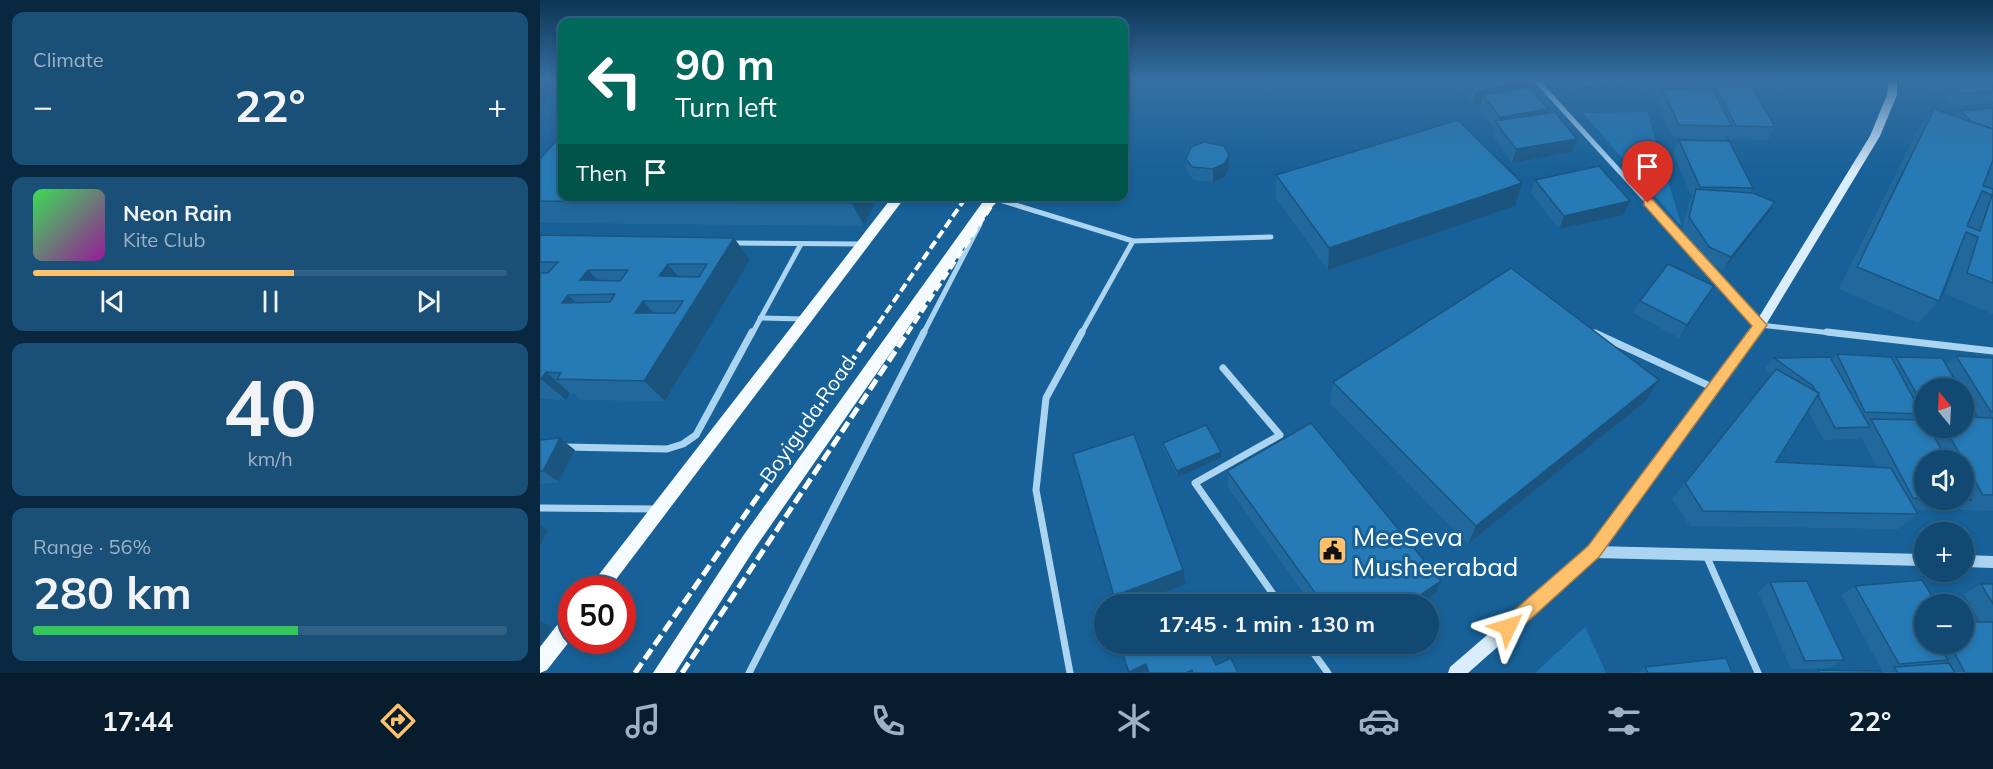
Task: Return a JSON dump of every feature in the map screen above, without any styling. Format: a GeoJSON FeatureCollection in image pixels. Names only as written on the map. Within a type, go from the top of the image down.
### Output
{"type":"FeatureCollection","features":[{"type":"Feature","properties":{"kind":"main road"},"geometry":{"type":"LineString","coordinates":[[1456,673],[1594,552],[1760,325],[1875,136],[1885,111]]}},
{"type":"Feature","properties":{"kind":"main road"},"geometry":{"type":"LineString","coordinates":[[607,576],[896,201]]}},
{"type":"Feature","properties":{"kind":"main road","name":"Boyiguda Road"},"geometry":{"type":"LineString","coordinates":[[663,673],[749,542],[991,201]]}},
{"type":"Feature","properties":{"kind":"main road"},"geometry":{"type":"LineString","coordinates":[[540,663],[558,640]]}},
{"type":"Feature","properties":{"kind":"street"},"geometry":{"type":"LineString","coordinates":[[1565,111],[1760,325],[1993,351]]}},
{"type":"Feature","properties":{"kind":"street"},"geometry":{"type":"LineString","coordinates":[[749,673],[991,201]]}},
{"type":"Feature","properties":{"kind":"street"},"geometry":{"type":"LineString","coordinates":[[995,201],[1133,241],[1271,237]]}},
{"type":"Feature","properties":{"kind":"street"},"geometry":{"type":"LineString","coordinates":[[1070,673],[1036,490],[1046,398],[1133,241]]}},
{"type":"Feature","properties":{"kind":"street"},"geometry":{"type":"LineString","coordinates":[[717,243],[862,244]]}},
{"type":"Feature","properties":{"kind":"street"},"geometry":{"type":"LineString","coordinates":[[552,447],[667,449],[683,444],[696,435],[801,244]]}},
{"type":"Feature","properties":{"kind":"street"},"geometry":{"type":"LineString","coordinates":[[760,318],[804,319]]}},
{"type":"Feature","properties":{"kind":"street"},"geometry":{"type":"LineString","coordinates":[[1592,332],[1714,388]]}},
{"type":"Feature","properties":{"kind":"street"},"geometry":{"type":"LineString","coordinates":[[1223,369],[1280,435],[1195,483],[1273,594]]}},
{"type":"Feature","properties":{"kind":"street"},"geometry":{"type":"LineString","coordinates":[[540,508],[657,509]]}},
{"type":"Feature","properties":{"kind":"street"},"geometry":{"type":"LineString","coordinates":[[1594,552],[1914,560]]}},
{"type":"Feature","properties":{"kind":"street"},"geometry":{"type":"LineString","coordinates":[[1706,555],[1758,673]]}},
{"type":"Feature","properties":{"kind":"street"},"geometry":{"type":"LineString","coordinates":[[1974,561],[1993,562]]}},
{"type":"Feature","properties":{"kind":"street"},"geometry":{"type":"LineString","coordinates":[[1314,654],[1328,673]]}},
{"type":"Feature","properties":{"kind":"shaded area"},"geometry":{"type":"Polygon","coordinates":[[[1647,112],[1682,227],[1583,113],[1647,112]]]}},
{"type":"Feature","properties":{"kind":"shaded area"},"geometry":{"type":"Polygon","coordinates":[[[1585,627],[1606,673],[1535,673],[1585,627]]]}},
{"type":"Feature","properties":{"kind":"building"},"geometry":{"type":"Polygon","coordinates":[[[1496,111],[1534,111],[1500,117],[1496,111]]]}},
{"type":"Feature","properties":{"kind":"building"},"geometry":{"type":"Polygon","coordinates":[[[1673,111],[1724,111],[1732,126],[1679,125],[1673,111]]]}},
{"type":"Feature","properties":{"kind":"building"},"geometry":{"type":"Polygon","coordinates":[[[1728,111],[1766,111],[1775,127],[1736,126],[1728,111]]]}},
{"type":"Feature","properties":{"kind":"building"},"geometry":{"type":"Polygon","coordinates":[[[1933,111],[1941,111],[1993,129],[1993,160],[1983,186],[1993,189],[1993,283],[1967,273],[1978,237],[1966,232],[1939,301],[1857,267],[1933,111]],[[1982,191],[1967,226],[1980,231],[1992,195],[1982,191]]]}},
{"type":"Feature","properties":{"kind":"building"},"geometry":{"type":"Polygon","coordinates":[[[1960,111],[1993,111],[1993,129],[1972,122],[1960,111]]]}},
{"type":"Feature","properties":{"kind":"building"},"geometry":{"type":"Polygon","coordinates":[[[1555,112],[1577,139],[1516,149],[1495,121],[1555,112]]]}},
{"type":"Feature","properties":{"kind":"building"},"geometry":{"type":"Polygon","coordinates":[[[1458,120],[1522,183],[1329,248],[1276,175],[1458,120]]]}},
{"type":"Feature","properties":{"kind":"building"},"geometry":{"type":"Polygon","coordinates":[[[558,139],[558,201],[853,201],[852,203],[540,201],[540,159],[558,139]]]}},
{"type":"Feature","properties":{"kind":"building"},"geometry":{"type":"Polygon","coordinates":[[[1679,140],[1729,141],[1753,188],[1700,187],[1679,140]]]}},
{"type":"Feature","properties":{"kind":"building"},"geometry":{"type":"Polygon","coordinates":[[[1204,142],[1224,146],[1229,155],[1224,164],[1213,169],[1192,167],[1186,159],[1191,147],[1204,142]]]}},
{"type":"Feature","properties":{"kind":"building"},"geometry":{"type":"Polygon","coordinates":[[[1599,166],[1630,201],[1564,216],[1535,180],[1599,166]]]}},
{"type":"Feature","properties":{"kind":"building"},"geometry":{"type":"Polygon","coordinates":[[[1696,189],[1753,193],[1775,202],[1731,257],[1709,247],[1689,217],[1696,189]]]}},
{"type":"Feature","properties":{"kind":"building"},"geometry":{"type":"Polygon","coordinates":[[[540,235],[734,238],[644,381],[557,379],[561,373],[546,372],[540,379],[540,273],[548,273],[558,262],[540,262],[540,235]],[[668,264],[659,276],[699,277],[707,264],[668,264]],[[588,270],[580,280],[620,281],[628,270],[588,270]],[[615,294],[568,295],[562,303],[610,302],[615,294]],[[643,301],[635,313],[675,313],[683,301],[643,301]]]}},
{"type":"Feature","properties":{"kind":"building"},"geometry":{"type":"Polygon","coordinates":[[[1668,264],[1714,286],[1687,325],[1640,301],[1668,264]]]}},
{"type":"Feature","properties":{"kind":"building"},"geometry":{"type":"Polygon","coordinates":[[[1511,268],[1659,380],[1476,526],[1333,382],[1511,268]]]}},
{"type":"Feature","properties":{"kind":"building"},"geometry":{"type":"Polygon","coordinates":[[[1837,354],[1891,357],[1914,399],[1914,414],[1865,412],[1837,354]]]}},
{"type":"Feature","properties":{"kind":"building"},"geometry":{"type":"Polygon","coordinates":[[[1956,356],[1993,358],[1993,412],[1974,385],[1974,378],[1970,378],[1956,356]]]}},
{"type":"Feature","properties":{"kind":"building"},"geometry":{"type":"Polygon","coordinates":[[[1830,357],[1870,427],[1835,428],[1819,393],[1812,385],[1774,358],[1830,357]]]}},
{"type":"Feature","properties":{"kind":"building"},"geometry":{"type":"Polygon","coordinates":[[[1896,357],[1942,358],[1954,378],[1914,378],[1914,389],[1896,357]]]}},
{"type":"Feature","properties":{"kind":"building"},"geometry":{"type":"Polygon","coordinates":[[[1776,369],[1819,393],[1776,462],[1891,468],[1918,514],[1703,511],[1685,483],[1776,369]]]}},
{"type":"Feature","properties":{"kind":"building"},"geometry":{"type":"Polygon","coordinates":[[[1974,417],[1993,418],[1993,495],[1983,495],[1974,479],[1974,450],[1957,450],[1951,438],[1974,438],[1974,417]]]}},
{"type":"Feature","properties":{"kind":"building"},"geometry":{"type":"Polygon","coordinates":[[[1871,419],[1914,420],[1914,438],[1935,438],[1942,450],[1914,450],[1913,498],[1871,419]]]}},
{"type":"Feature","properties":{"kind":"building"},"geometry":{"type":"Polygon","coordinates":[[[1311,423],[1441,581],[1422,594],[1316,594],[1227,471],[1311,423]]]}},
{"type":"Feature","properties":{"kind":"building"},"geometry":{"type":"Polygon","coordinates":[[[1206,425],[1221,452],[1177,471],[1163,443],[1206,425]]]}},
{"type":"Feature","properties":{"kind":"building"},"geometry":{"type":"Polygon","coordinates":[[[1134,434],[1183,570],[1119,594],[1113,594],[1073,454],[1134,434]]]}},
{"type":"Feature","properties":{"kind":"building"},"geometry":{"type":"Polygon","coordinates":[[[560,438],[543,471],[540,471],[540,440],[560,438]]]}},
{"type":"Feature","properties":{"kind":"building"},"geometry":{"type":"Polygon","coordinates":[[[1807,581],[1844,660],[1805,661],[1770,582],[1807,581]]]}},
{"type":"Feature","properties":{"kind":"building"},"geometry":{"type":"Polygon","coordinates":[[[1914,581],[1923,582],[1931,594],[1914,594],[1914,654],[1944,654],[1948,660],[1899,664],[1855,586],[1914,581]]]}},
{"type":"Feature","properties":{"kind":"building"},"geometry":{"type":"Polygon","coordinates":[[[1981,584],[1993,584],[1993,604],[1981,584]]]}},
{"type":"Feature","properties":{"kind":"building"},"geometry":{"type":"Polygon","coordinates":[[[1974,622],[1993,622],[1993,673],[1965,673],[1955,654],[1974,654],[1974,622]]]}},
{"type":"Feature","properties":{"kind":"building"},"geometry":{"type":"Polygon","coordinates":[[[1123,654],[1211,654],[1216,665],[1231,658],[1238,673],[1193,673],[1192,670],[1186,673],[1149,673],[1146,664],[1129,672],[1123,654]]]}},
{"type":"Feature","properties":{"kind":"building"},"geometry":{"type":"Polygon","coordinates":[[[1726,658],[1732,673],[1648,673],[1645,667],[1726,658]]]}},
{"type":"Feature","properties":{"kind":"building"},"geometry":{"type":"Polygon","coordinates":[[[1949,663],[1955,673],[1898,673],[1894,667],[1949,663]]]}},
{"type":"Feature","properties":{"kind":"building"},"geometry":{"type":"Polygon","coordinates":[[[1818,670],[1880,671],[1880,673],[1819,673],[1818,670]]]}},
{"type":"Feature","properties":{"kind":"railway"},"geometry":{"type":"LineString","coordinates":[[871,334],[964,201]]}},
{"type":"Feature","properties":{"kind":"railway"},"geometry":{"type":"LineString","coordinates":[[907,334],[995,201]]}},
{"type":"Feature","properties":{"kind":"railway"},"geometry":{"type":"LineString","coordinates":[[635,673],[872,332]]}},
{"type":"Feature","properties":{"kind":"railway"},"geometry":{"type":"LineString","coordinates":[[682,673],[908,332]]}},
{"type":"Feature","properties":{"kind":"place","name":"MeeSeva Musheerabad"},"geometry":{"type":"Point","coordinates":[1332,551]}},
{"type":"Feature","properties":{"kind":"route"},"geometry":{"type":"LineString","coordinates":[[1508,627],[1594,552],[1760,325],[1648,203]]}}]}
